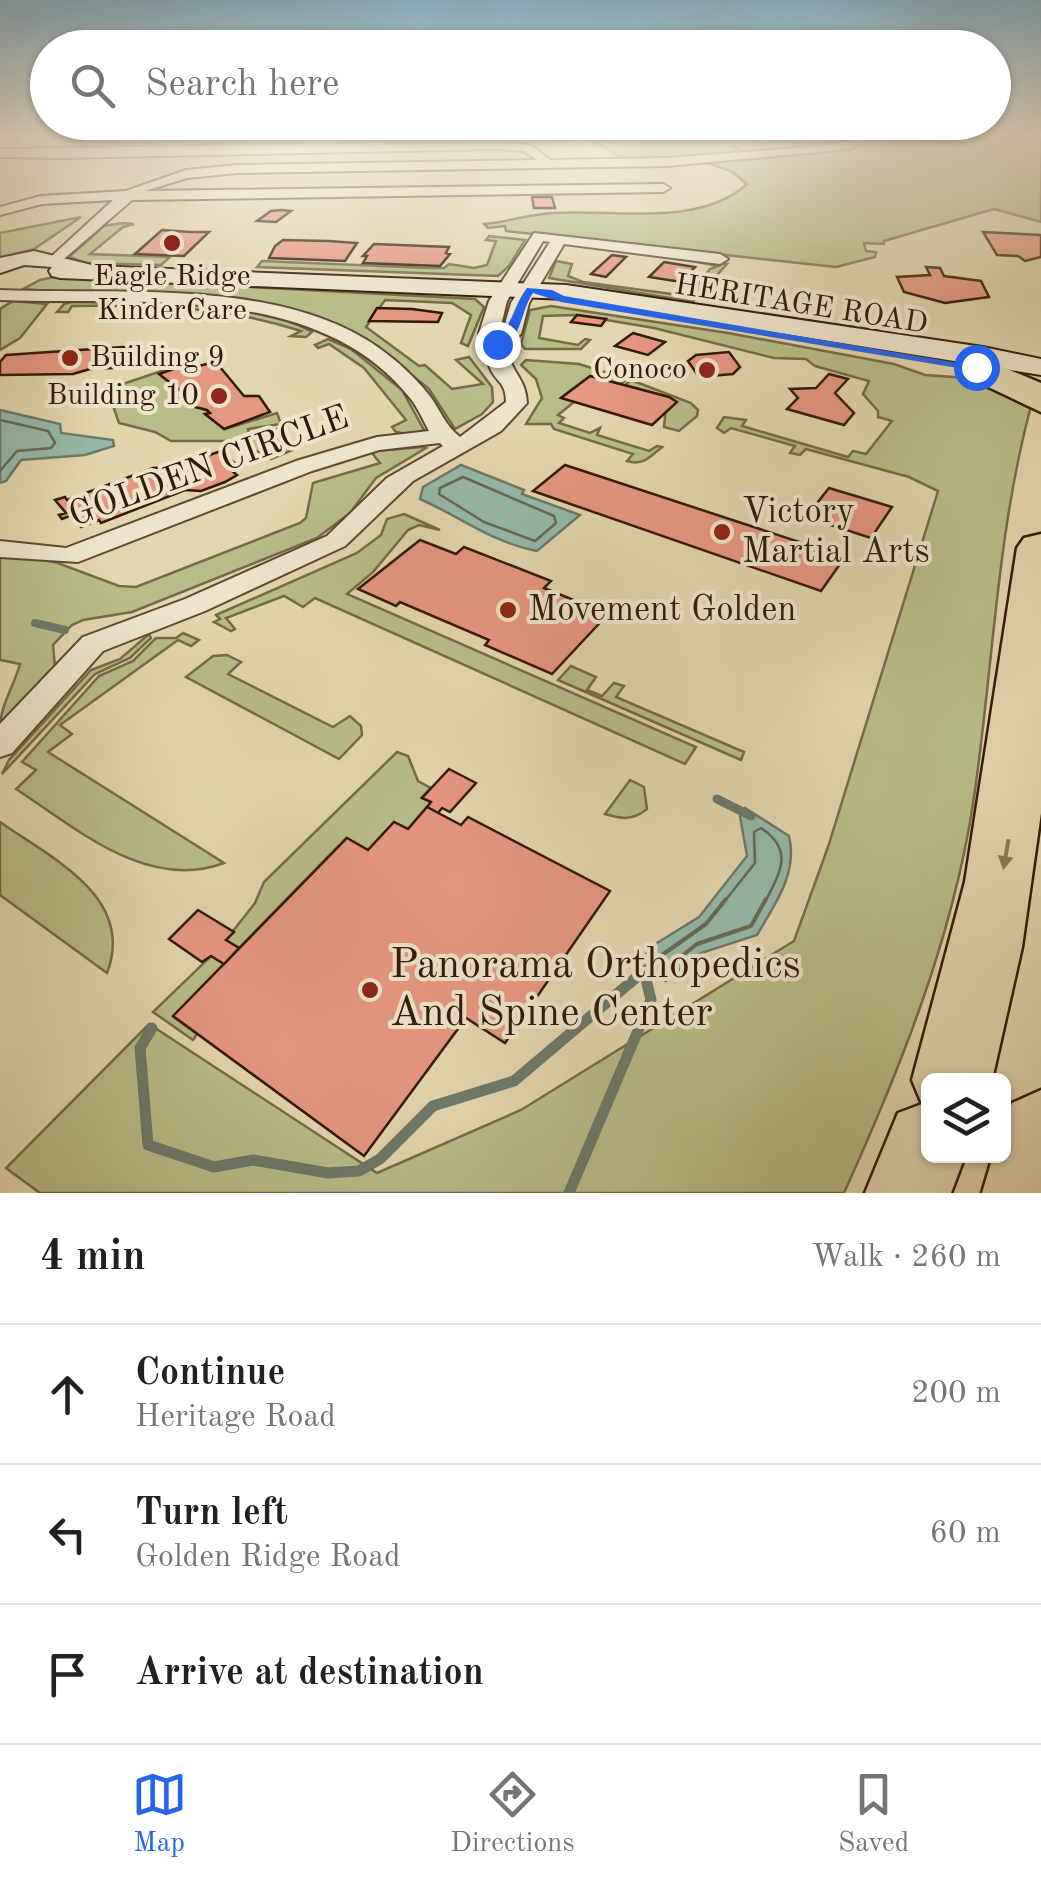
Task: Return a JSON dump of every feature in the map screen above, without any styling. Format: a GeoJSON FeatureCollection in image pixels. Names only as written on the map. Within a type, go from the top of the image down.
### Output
{"type":"FeatureCollection","features":[{"type":"Feature","properties":{"kind":"highway"},"geometry":{"type":"LineString","coordinates":[[979,361],[1041,364]]}},
{"type":"Feature","properties":{"kind":"highway"},"geometry":{"type":"LineString","coordinates":[[979,361],[1041,400]]}},
{"type":"Feature","properties":{"kind":"highway"},"geometry":{"type":"LineString","coordinates":[[954,1073],[991,932],[1008,844],[1041,548]]}},
{"type":"Feature","properties":{"kind":"highway"},"geometry":{"type":"LineString","coordinates":[[1025,1193],[1041,1132]]}},
{"type":"Feature","properties":{"kind":"highway"},"geometry":{"type":"LineString","coordinates":[[908,1193],[921,1160]]}},
{"type":"Feature","properties":{"kind":"main road","name":"HERITAGE ROAD"},"geometry":{"type":"LineString","coordinates":[[4,277],[56,267],[541,291],[561,299],[979,361],[1041,378]]}},
{"type":"Feature","properties":{"kind":"street"},"geometry":{"type":"LineString","coordinates":[[56,267],[99,218],[140,190]]}},
{"type":"Feature","properties":{"kind":"street"},"geometry":{"type":"LineString","coordinates":[[0,211],[58,197],[459,196],[570,190]]}},
{"type":"Feature","properties":{"kind":"street"},"geometry":{"type":"LineString","coordinates":[[4,277],[78,226],[99,218]]}},
{"type":"Feature","properties":{"kind":"street"},"geometry":{"type":"LineString","coordinates":[[0,745],[93,644],[196,605],[336,541],[405,476],[450,441],[504,420],[517,403],[516,385],[500,367],[497,344],[488,333],[505,288],[539,236],[720,258]]}},
{"type":"Feature","properties":{"kind":"street"},"geometry":{"type":"LineString","coordinates":[[497,344],[512,334],[520,304],[541,291],[560,238]]}},
{"type":"Feature","properties":{"kind":"street","name":"GOLDEN CIRCLE"},"geometry":{"type":"LineString","coordinates":[[4,277],[229,304],[284,316],[355,341],[419,394],[450,441]]}},
{"type":"Feature","properties":{"kind":"street","name":"GOLDEN CIRCLE"},"geometry":{"type":"LineString","coordinates":[[0,549],[69,556],[304,466],[377,444],[450,441]]}},
{"type":"Feature","properties":{"kind":"green space"},"geometry":{"type":"Polygon","coordinates":[[[739,190],[1041,190],[1041,222],[994,209],[884,244],[864,243],[866,251],[876,252],[875,257],[836,267],[506,231],[505,226],[488,228],[484,224],[577,212],[655,214],[705,207],[739,190]]]}},
{"type":"Feature","properties":{"kind":"green space"},"geometry":{"type":"Polygon","coordinates":[[[81,217],[34,249],[0,258],[0,233],[81,217]]]}},
{"type":"Feature","properties":{"kind":"green space"},"geometry":{"type":"Polygon","coordinates":[[[134,224],[123,227],[90,254],[170,257],[161,265],[86,263],[69,257],[104,226],[134,224]]]}},
{"type":"Feature","properties":{"kind":"green space"},"geometry":{"type":"Polygon","coordinates":[[[489,236],[525,240],[498,276],[257,267],[262,261],[429,268],[449,264],[474,268],[487,265],[496,241],[486,240],[489,236]]]}},
{"type":"Feature","properties":{"kind":"green space"},"geometry":{"type":"Polygon","coordinates":[[[656,254],[727,264],[693,302],[549,278],[556,261],[572,264],[568,276],[583,282],[679,295],[693,291],[710,269],[718,266],[656,254]]]}},
{"type":"Feature","properties":{"kind":"green space"},"geometry":{"type":"Polygon","coordinates":[[[72,273],[207,287],[210,286],[195,284],[475,299],[484,307],[468,346],[461,343],[471,315],[452,303],[385,300],[366,327],[419,366],[425,365],[452,389],[483,384],[456,360],[469,357],[492,387],[493,402],[482,414],[455,429],[429,389],[392,359],[281,309],[23,289],[40,280],[72,273]]]}},
{"type":"Feature","properties":{"kind":"green space"},"geometry":{"type":"Polygon","coordinates":[[[13,301],[47,304],[20,338],[0,350],[0,309],[13,301]]]}},
{"type":"Feature","properties":{"kind":"green space"},"geometry":{"type":"Polygon","coordinates":[[[74,301],[228,307],[287,320],[312,332],[306,337],[291,336],[301,331],[244,316],[188,309],[72,306],[68,312],[57,312],[74,301]]]}},
{"type":"Feature","properties":{"kind":"green space"},"geometry":{"type":"Polygon","coordinates":[[[551,306],[728,333],[894,364],[925,375],[983,379],[1031,406],[1010,504],[964,855],[922,1003],[844,1193],[40,1193],[6,1168],[149,1024],[377,1173],[521,1110],[794,941],[828,847],[938,491],[909,477],[806,449],[800,455],[790,453],[795,446],[731,428],[724,433],[717,428],[724,417],[746,420],[742,426],[848,457],[853,451],[866,454],[892,421],[878,417],[878,411],[863,394],[869,381],[815,366],[806,359],[774,358],[654,328],[577,315],[543,316],[539,338],[578,345],[590,340],[581,349],[525,349],[521,344],[530,310],[551,306]]]}},
{"type":"Feature","properties":{"kind":"green space"},"geometry":{"type":"Polygon","coordinates":[[[328,339],[351,349],[402,390],[424,430],[412,435],[396,432],[392,427],[406,420],[364,368],[329,344],[318,348],[315,345],[328,339]]]}},
{"type":"Feature","properties":{"kind":"green space"},"geometry":{"type":"Polygon","coordinates":[[[526,360],[579,364],[627,379],[621,384],[590,376],[562,397],[574,402],[558,415],[564,418],[559,423],[590,433],[600,428],[597,435],[649,451],[662,447],[646,460],[627,461],[633,454],[554,429],[551,424],[526,424],[542,398],[536,379],[521,365],[526,360]]]}},
{"type":"Feature","properties":{"kind":"green space"},"geometry":{"type":"Polygon","coordinates":[[[182,366],[160,375],[187,396],[183,398],[186,401],[210,413],[206,415],[225,429],[277,413],[281,424],[248,429],[249,434],[283,428],[295,449],[271,459],[239,441],[171,441],[155,432],[119,423],[114,409],[120,400],[120,385],[182,366]]]}},
{"type":"Feature","properties":{"kind":"green space"},"geometry":{"type":"Polygon","coordinates":[[[631,380],[691,403],[698,410],[697,416],[679,431],[664,427],[667,397],[625,385],[631,380]]]}},
{"type":"Feature","properties":{"kind":"green space"},"geometry":{"type":"Polygon","coordinates":[[[426,448],[376,478],[350,513],[317,538],[132,612],[72,625],[53,645],[55,667],[0,728],[20,664],[0,660],[0,552],[55,562],[119,586],[136,587],[300,523],[306,518],[313,483],[380,463],[372,453],[375,451],[426,448]]]}},
{"type":"Feature","properties":{"kind":"green space"},"geometry":{"type":"Polygon","coordinates":[[[404,514],[440,530],[419,525],[408,530],[373,572],[347,594],[696,747],[685,764],[315,598],[303,607],[284,596],[226,618],[235,629],[231,631],[214,622],[220,619],[216,615],[357,553],[381,535],[387,519],[404,514]]]}},
{"type":"Feature","properties":{"kind":"green space"},"geometry":{"type":"Polygon","coordinates":[[[183,633],[199,640],[191,646],[178,640],[60,725],[72,734],[48,752],[224,863],[195,870],[140,863],[88,837],[16,789],[36,770],[22,762],[99,676],[133,661],[156,638],[176,638],[183,633]]]}},
{"type":"Feature","properties":{"kind":"green space"},"geometry":{"type":"Polygon","coordinates":[[[149,634],[151,638],[130,658],[95,674],[2,774],[9,760],[91,670],[120,659],[149,634]]]}},
{"type":"Feature","properties":{"kind":"green space"},"geometry":{"type":"Polygon","coordinates":[[[227,655],[241,662],[228,674],[333,727],[350,716],[361,726],[362,735],[339,759],[186,677],[213,656],[227,655]]]}},
{"type":"Feature","properties":{"kind":"green space"},"geometry":{"type":"Polygon","coordinates":[[[571,666],[596,677],[587,690],[602,696],[614,683],[624,686],[616,697],[744,752],[741,760],[558,680],[571,666]]]}},
{"type":"Feature","properties":{"kind":"green space"},"geometry":{"type":"Polygon","coordinates":[[[397,752],[408,756],[418,781],[431,788],[422,797],[431,802],[408,829],[394,822],[368,850],[346,838],[239,948],[226,940],[255,903],[264,882],[397,752]]]}},
{"type":"Feature","properties":{"kind":"green space"},"geometry":{"type":"Polygon","coordinates":[[[630,780],[644,787],[647,809],[627,818],[605,814],[630,780]]]}},
{"type":"Feature","properties":{"kind":"green space"},"geometry":{"type":"Polygon","coordinates":[[[0,822],[64,866],[99,901],[110,922],[113,946],[107,973],[0,895],[0,822]]]}},
{"type":"Feature","properties":{"kind":"green space"},"geometry":{"type":"Polygon","coordinates":[[[211,956],[224,964],[174,1017],[197,1034],[193,1040],[153,1012],[211,956]]]}},
{"type":"Feature","properties":{"kind":"water"},"geometry":{"type":"Polygon","coordinates":[[[0,410],[60,424],[61,433],[113,440],[114,446],[85,455],[21,460],[6,481],[0,483],[0,410]]]}},
{"type":"Feature","properties":{"kind":"water"},"geometry":{"type":"Polygon","coordinates":[[[461,465],[524,490],[522,494],[580,515],[537,551],[506,542],[420,499],[423,487],[461,465]]]}},
{"type":"Feature","properties":{"kind":"water"},"geometry":{"type":"Polygon","coordinates":[[[745,808],[789,836],[791,850],[783,888],[757,935],[701,953],[666,981],[635,965],[657,943],[699,917],[747,856],[740,816],[745,808]]]}},
{"type":"Feature","properties":{"kind":"building"},"geometry":{"type":"Polygon","coordinates":[[[532,197],[552,197],[555,208],[534,208],[532,197]]]}},
{"type":"Feature","properties":{"kind":"building"},"geometry":{"type":"Polygon","coordinates":[[[271,211],[291,211],[276,222],[257,221],[271,211]]]}},
{"type":"Feature","properties":{"kind":"building","name":"Eagle Ridge KinderCare"},"geometry":{"type":"Polygon","coordinates":[[[162,230],[209,232],[184,256],[135,254],[162,230]]]}},
{"type":"Feature","properties":{"kind":"building"},"geometry":{"type":"Polygon","coordinates":[[[983,232],[1041,235],[1041,257],[1025,261],[1018,256],[997,255],[983,232]]]}},
{"type":"Feature","properties":{"kind":"building"},"geometry":{"type":"Polygon","coordinates":[[[283,240],[357,243],[345,261],[269,258],[283,240]]]}},
{"type":"Feature","properties":{"kind":"building"},"geometry":{"type":"Polygon","coordinates":[[[374,244],[449,247],[446,253],[450,254],[440,266],[363,263],[367,256],[363,256],[374,244]]]}},
{"type":"Feature","properties":{"kind":"building"},"geometry":{"type":"Polygon","coordinates":[[[612,255],[626,257],[606,277],[591,274],[612,255]]]}},
{"type":"Feature","properties":{"kind":"building"},"geometry":{"type":"Polygon","coordinates":[[[664,262],[695,267],[681,282],[649,277],[664,262]]]}},
{"type":"Feature","properties":{"kind":"building"},"geometry":{"type":"Polygon","coordinates":[[[926,267],[940,268],[944,276],[981,281],[989,297],[945,303],[904,292],[897,277],[930,275],[926,267]]]}},
{"type":"Feature","properties":{"kind":"building"},"geometry":{"type":"Polygon","coordinates":[[[377,308],[442,313],[438,322],[369,321],[377,308]]]}},
{"type":"Feature","properties":{"kind":"building"},"geometry":{"type":"Polygon","coordinates":[[[577,315],[606,319],[601,326],[571,322],[577,315]]]}},
{"type":"Feature","properties":{"kind":"building","name":"Conoco"},"geometry":{"type":"Polygon","coordinates":[[[633,333],[665,342],[648,355],[615,346],[633,333]]]}},
{"type":"Feature","properties":{"kind":"building","name":"Building 9"},"geometry":{"type":"Polygon","coordinates":[[[123,347],[141,353],[134,367],[90,369],[73,374],[0,375],[0,362],[6,355],[123,347]]]}},
{"type":"Feature","properties":{"kind":"building"},"geometry":{"type":"Polygon","coordinates":[[[729,352],[740,367],[733,374],[699,377],[688,361],[696,355],[729,352]]]}},
{"type":"Feature","properties":{"kind":"building","name":"Building 10"},"geometry":{"type":"Polygon","coordinates":[[[210,363],[220,367],[244,396],[259,396],[270,412],[224,429],[205,414],[210,413],[207,410],[191,406],[182,398],[187,396],[159,374],[188,364],[191,368],[210,363]]]}},
{"type":"Feature","properties":{"kind":"building"},"geometry":{"type":"Polygon","coordinates":[[[829,374],[848,379],[835,393],[854,413],[844,425],[787,409],[798,398],[790,389],[816,388],[829,374]]]}},
{"type":"Feature","properties":{"kind":"building"},"geometry":{"type":"Polygon","coordinates":[[[590,376],[677,402],[652,425],[561,398],[590,376]]]}},
{"type":"Feature","properties":{"kind":"building"},"geometry":{"type":"Polygon","coordinates":[[[221,451],[240,468],[232,471],[237,475],[225,482],[201,491],[185,490],[81,527],[72,515],[62,519],[59,515],[66,513],[55,500],[67,500],[153,468],[175,467],[221,451]]]}},
{"type":"Feature","properties":{"kind":"building"},"geometry":{"type":"Polygon","coordinates":[[[565,465],[845,557],[821,591],[533,491],[565,465]]]}},
{"type":"Feature","properties":{"kind":"building"},"geometry":{"type":"Polygon","coordinates":[[[829,488],[892,507],[871,538],[806,517],[829,488]]]}},
{"type":"Feature","properties":{"kind":"building","name":"Movement Golden"},"geometry":{"type":"Polygon","coordinates":[[[420,540],[456,554],[464,547],[551,581],[544,588],[608,614],[552,674],[485,645],[489,640],[400,602],[396,606],[358,589],[420,540]]]}},
{"type":"Feature","properties":{"kind":"building"},"geometry":{"type":"Polygon","coordinates":[[[449,769],[476,783],[450,812],[442,808],[438,813],[427,807],[431,802],[422,798],[449,769]]]}},
{"type":"Feature","properties":{"kind":"building","name":"Panorama Orthopedics And Spine Center"},"geometry":{"type":"Polygon","coordinates":[[[427,807],[461,825],[468,817],[610,891],[505,1043],[466,1018],[364,1156],[173,1016],[347,838],[368,850],[394,822],[408,829],[427,807]]]}},
{"type":"Feature","properties":{"kind":"building"},"geometry":{"type":"Polygon","coordinates":[[[198,910],[234,932],[226,940],[239,948],[224,964],[211,956],[202,962],[169,939],[198,910]]]}},
{"type":"Feature","properties":{"kind":"waterway"},"geometry":{"type":"LineString","coordinates":[[35,623],[65,630]]}},
{"type":"Feature","properties":{"kind":"waterway"},"geometry":{"type":"LineString","coordinates":[[717,799],[751,816]]}},
{"type":"Feature","properties":{"kind":"waterway"},"geometry":{"type":"LineString","coordinates":[[152,1028],[140,1048],[148,1145],[214,1167],[253,1160],[328,1173],[359,1171],[380,1159],[433,1106],[514,1081],[644,971]]}},
{"type":"Feature","properties":{"kind":"waterway"},"geometry":{"type":"LineString","coordinates":[[569,1193],[651,1000],[644,971]]}},
{"type":"Feature","properties":{"kind":"waterway"},"geometry":{"type":"LineString","coordinates":[[644,971],[653,972]]}},
{"type":"Feature","properties":{"kind":"place","name":"Eagle Ridge KinderCare"},"geometry":{"type":"Point","coordinates":[172,243]}},
{"type":"Feature","properties":{"kind":"place","name":"Building 9"},"geometry":{"type":"Point","coordinates":[70,358]}},
{"type":"Feature","properties":{"kind":"place","name":"Conoco"},"geometry":{"type":"Point","coordinates":[707,370]}},
{"type":"Feature","properties":{"kind":"place","name":"Building 10"},"geometry":{"type":"Point","coordinates":[219,396]}},
{"type":"Feature","properties":{"kind":"place","name":"Victory Martial Arts"},"geometry":{"type":"Point","coordinates":[722,532]}},
{"type":"Feature","properties":{"kind":"place","name":"Movement Golden"},"geometry":{"type":"Point","coordinates":[508,610]}},
{"type":"Feature","properties":{"kind":"place","name":"Panorama Orthopedics And Spine Center"},"geometry":{"type":"Point","coordinates":[370,990]}},
{"type":"Feature","properties":{"kind":"route"},"geometry":{"type":"LineString","coordinates":[[497,344],[512,334],[520,304],[530,290],[552,293],[561,299],[976,367]]}}]}
